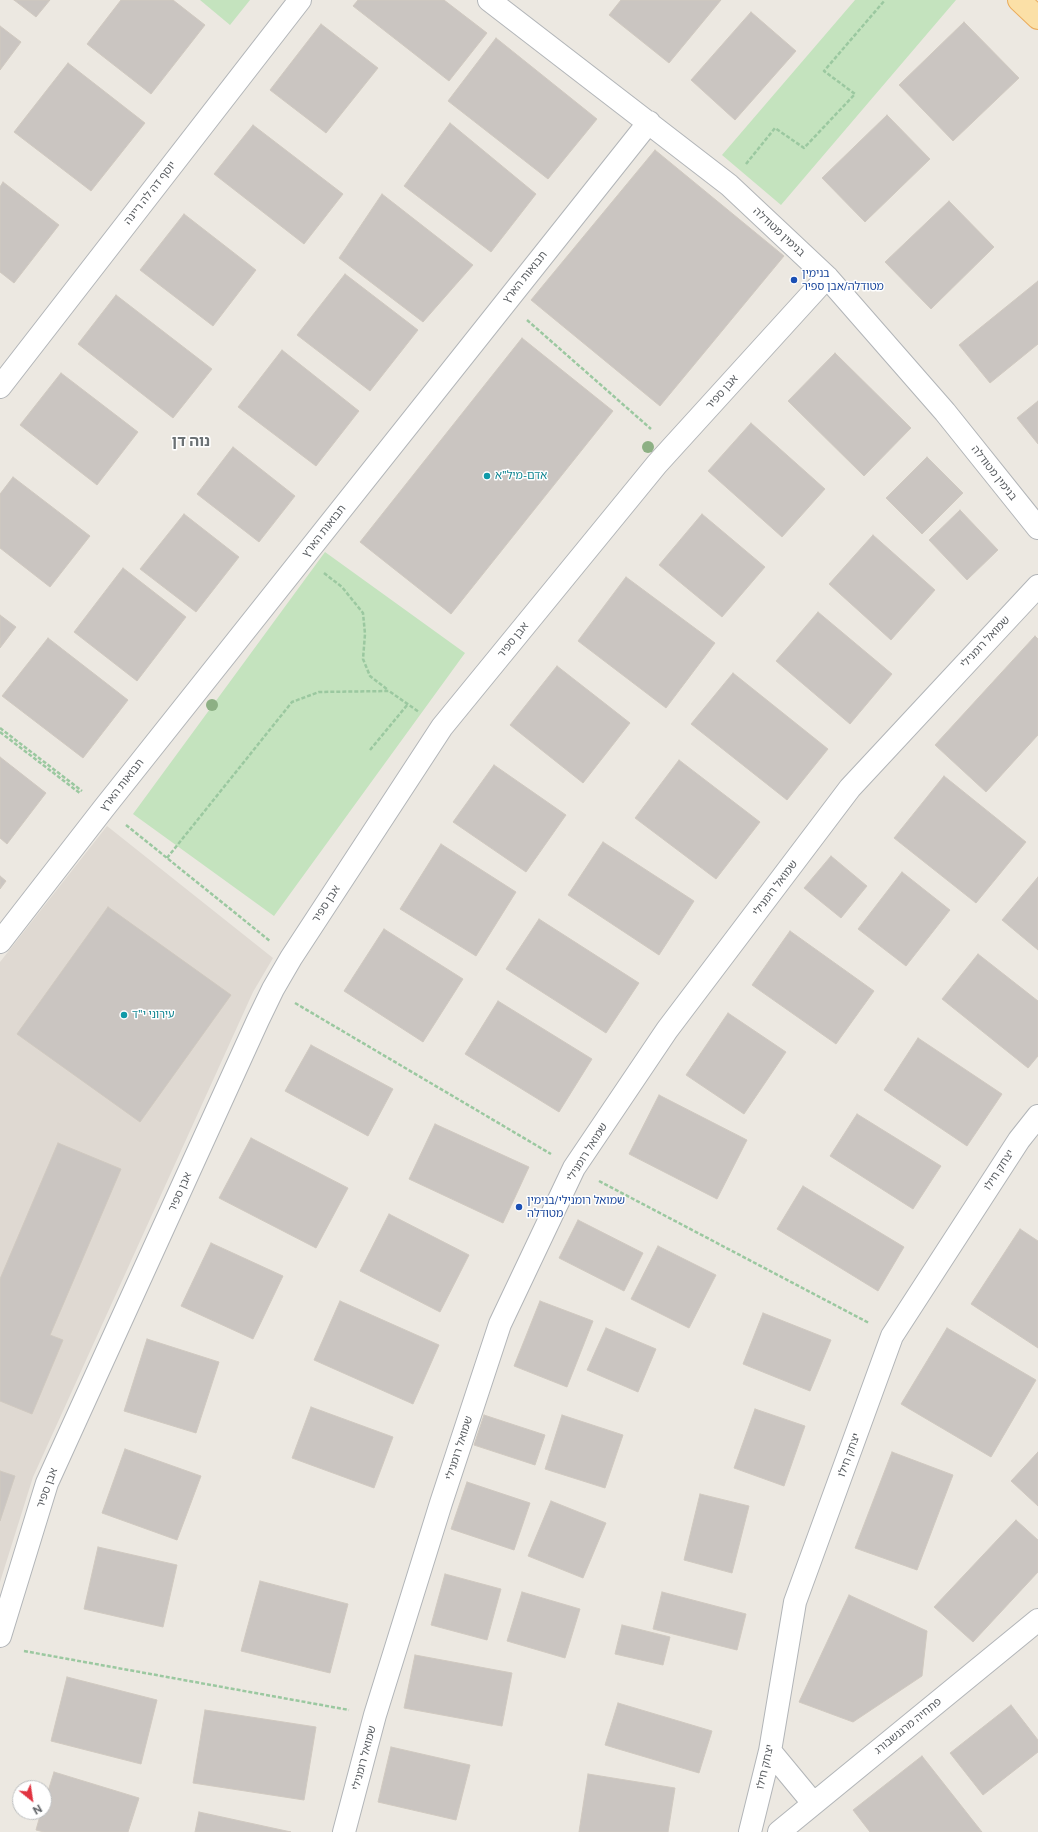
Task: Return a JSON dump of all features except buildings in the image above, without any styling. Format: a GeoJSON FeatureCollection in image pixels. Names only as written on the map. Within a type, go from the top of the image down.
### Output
{"type":"FeatureCollection","features":[{"type":"Feature","properties":{"kind":"main road"},"geometry":{"type":"LineString","coordinates":[[1019,0],[1038,18]]}},
{"type":"Feature","properties":{"kind":"street","name":"יוסף דה לה ריינה"},"geometry":{"type":"LineString","coordinates":[[0,387],[300,0]]}},
{"type":"Feature","properties":{"kind":"street","name":"בנימין מטודלה"},"geometry":{"type":"LineString","coordinates":[[489,0],[729,185],[827,277],[945,412],[1038,528]]}},
{"type":"Feature","properties":{"kind":"street","name":"תבואות הארץ"},"geometry":{"type":"LineString","coordinates":[[0,942],[104,808],[649,122]]}},
{"type":"Feature","properties":{"kind":"street","name":"אבן ספיר"},"geometry":{"type":"LineString","coordinates":[[0,1636],[47,1484],[264,1007],[291,958],[442,727],[672,448],[827,277]]}},
{"type":"Feature","properties":{"kind":"street","name":"שמואל רומנילי"},"geometry":{"type":"LineString","coordinates":[[344,1832],[375,1715],[441,1503],[500,1324],[574,1168],[667,1030],[850,788],[1038,586]]}},
{"type":"Feature","properties":{"kind":"street","name":"יצחק חילו"},"geometry":{"type":"LineString","coordinates":[[750,1832],[770,1751],[796,1602],[892,1336],[1019,1140],[1038,1116]]}},
{"type":"Feature","properties":{"kind":"street","name":"פתחיה מרגנשבורג"},"geometry":{"type":"LineString","coordinates":[[779,1832],[1038,1620]]}},
{"type":"Feature","properties":{"kind":"street"},"geometry":{"type":"LineString","coordinates":[[770,1751],[814,1803]]}},
{"type":"Feature","properties":{"kind":"path"},"geometry":{"type":"LineString","coordinates":[[729,185],[775,128],[804,148],[855,94],[824,71],[885,0]]}},
{"type":"Feature","properties":{"kind":"path"},"geometry":{"type":"LineString","coordinates":[[506,301],[672,448]]}},
{"type":"Feature","properties":{"kind":"path"},"geometry":{"type":"LineString","coordinates":[[303,557],[342,587],[362,613],[365,634],[363,659],[370,676],[408,704],[370,750]]}},
{"type":"Feature","properties":{"kind":"path"},"geometry":{"type":"LineString","coordinates":[[167,858],[292,702],[319,692],[389,690]]}},
{"type":"Feature","properties":{"kind":"path"},"geometry":{"type":"LineString","coordinates":[[0,728],[104,808],[291,958]]}},
{"type":"Feature","properties":{"kind":"path"},"geometry":{"type":"LineString","coordinates":[[0,732],[92,802],[104,808]]}},
{"type":"Feature","properties":{"kind":"path"},"geometry":{"type":"LineString","coordinates":[[23,1651],[375,1715]]}},
{"type":"Feature","properties":{"kind":"shaded area"},"geometry":{"type":"Polygon","coordinates":[[[107,826],[273,958],[253,992],[33,1477],[0,1582],[0,962],[107,826]]]}},
{"type":"Feature","properties":{"kind":"green space"},"geometry":{"type":"Polygon","coordinates":[[[200,0],[250,0],[230,25],[200,0]]]}},
{"type":"Feature","properties":{"kind":"green space"},"geometry":{"type":"Polygon","coordinates":[[[855,0],[956,0],[781,205],[722,155],[855,0]]]}},
{"type":"Feature","properties":{"kind":"green space"},"geometry":{"type":"Polygon","coordinates":[[[325,552],[465,653],[274,916],[133,814],[325,552]]]}},
{"type":"Feature","properties":{"kind":"place","name":"בנימין מטודלה/אבן ספיר"},"geometry":{"type":"Point","coordinates":[794,280]}},
{"type":"Feature","properties":{"kind":"place","name":"אדם-מיל\"א"},"geometry":{"type":"Point","coordinates":[487,476]}},
{"type":"Feature","properties":{"kind":"place","name":"עירוני י\"ד"},"geometry":{"type":"Point","coordinates":[124,1015]}},
{"type":"Feature","properties":{"kind":"place","name":"שמואל רומנילי/בנימין מטודלה"},"geometry":{"type":"Point","coordinates":[519,1207]}},
{"type":"Feature","properties":{"kind":"district","name":"נוה דן"},"geometry":{"type":"Point","coordinates":[191,441]}}]}
